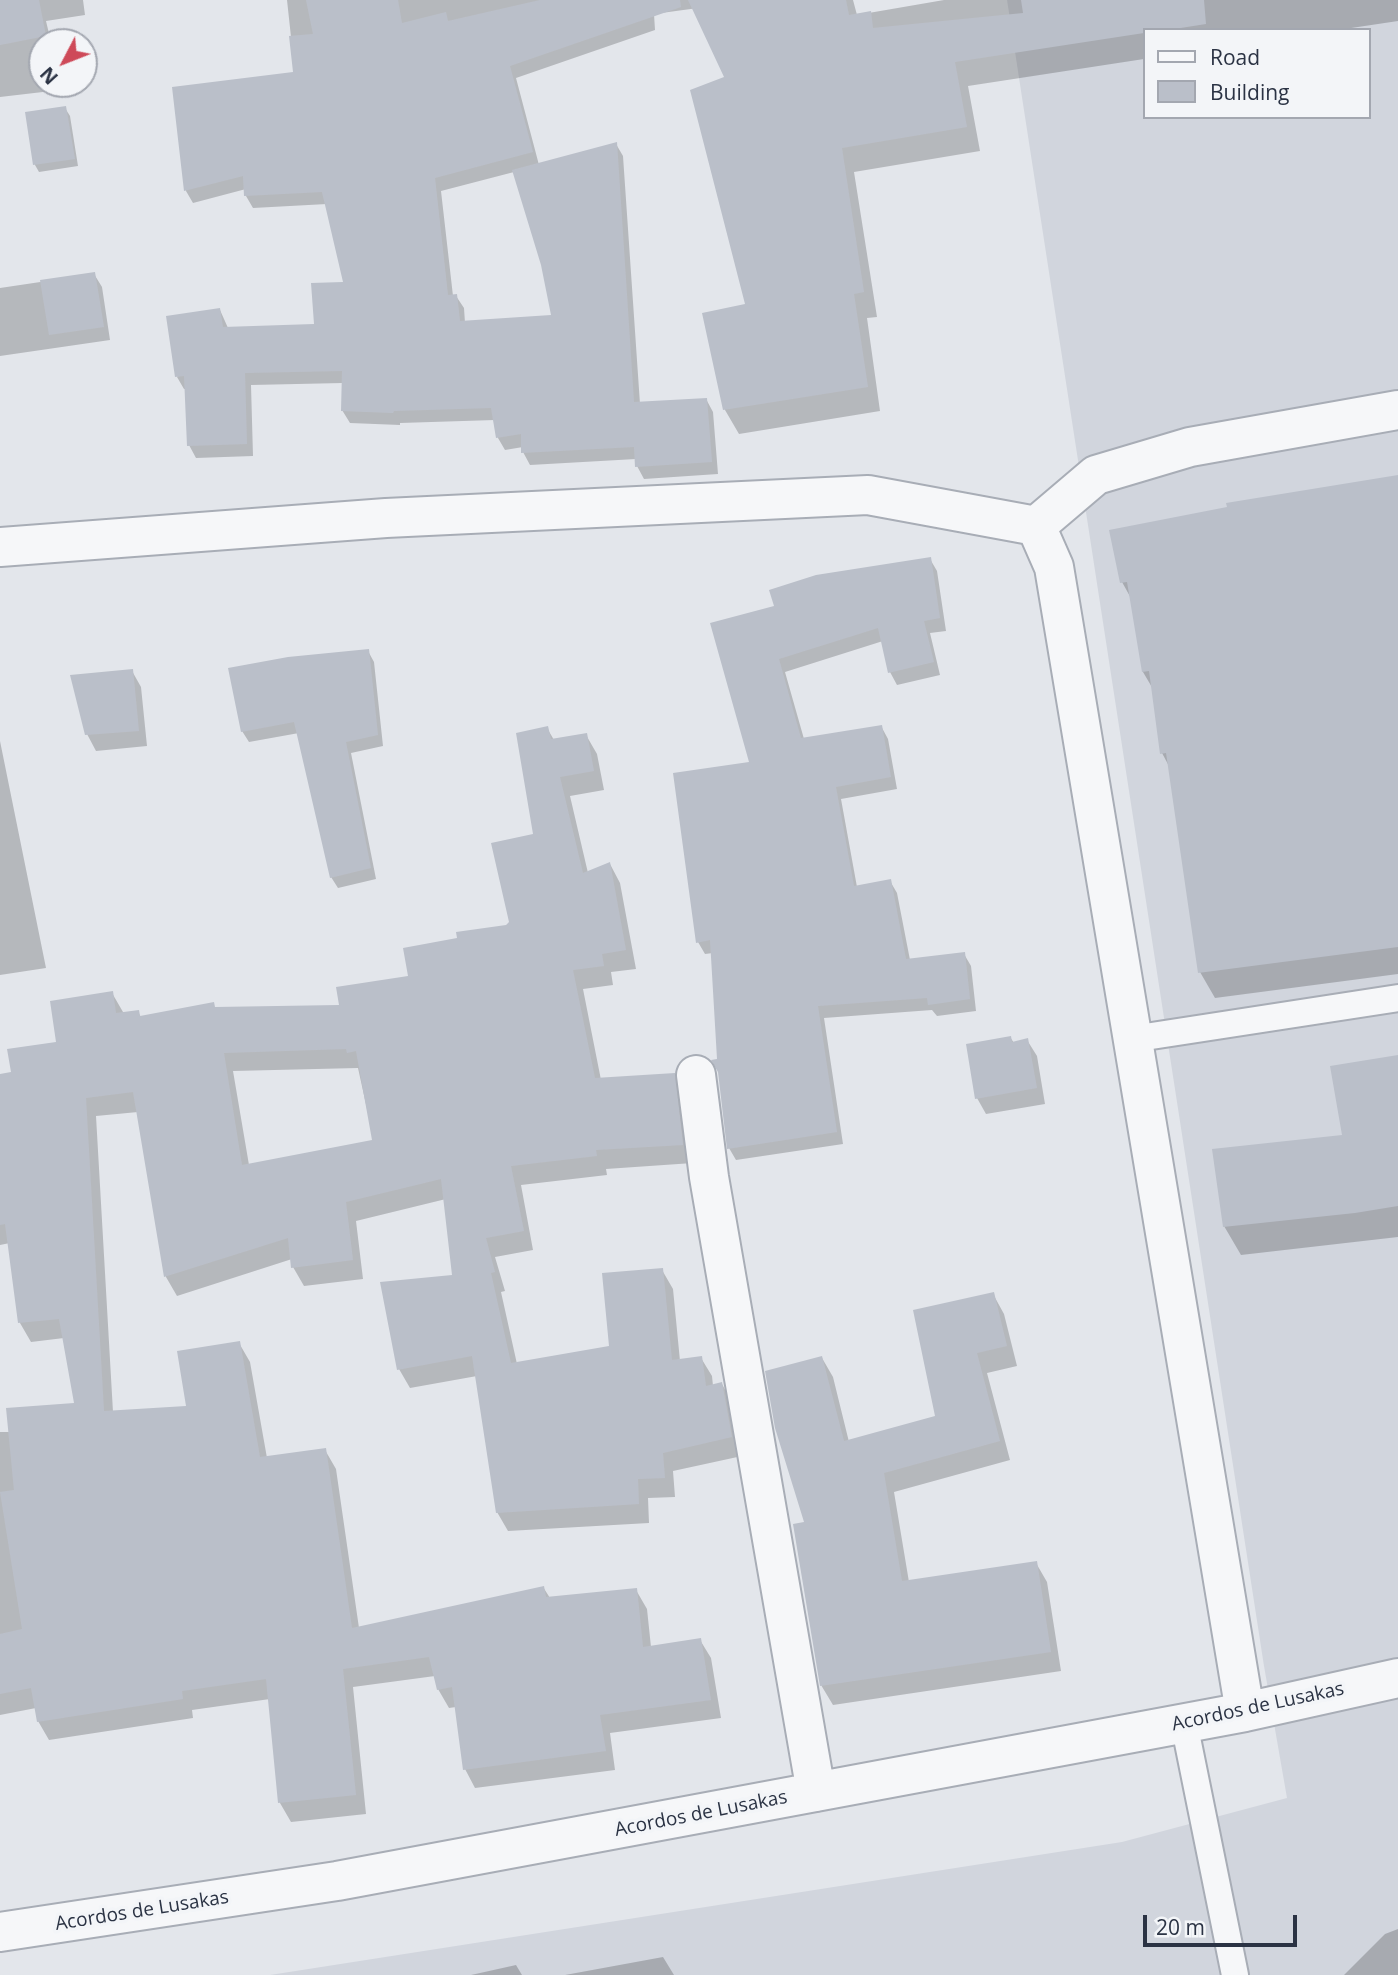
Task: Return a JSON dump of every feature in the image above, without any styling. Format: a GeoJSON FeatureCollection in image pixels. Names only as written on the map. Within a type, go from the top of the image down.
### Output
{"type":"FeatureCollection","features":[{"type":"Feature","properties":{"kind":"street"},"geometry":{"type":"LineString","coordinates":[[1036,526],[1096,475],[1190,447],[1398,410]]}},
{"type":"Feature","properties":{"kind":"street"},"geometry":{"type":"LineString","coordinates":[[0,547],[386,518],[868,495],[1036,526]]}},
{"type":"Feature","properties":{"kind":"street"},"geometry":{"type":"LineString","coordinates":[[1036,526],[1054,567],[1244,1712]]}},
{"type":"Feature","properties":{"kind":"street"},"geometry":{"type":"LineString","coordinates":[[696,1075],[712,1190],[816,1792]]}},
{"type":"Feature","properties":{"kind":"street","name":"Acordos de Lusakas"},"geometry":{"type":"LineString","coordinates":[[0,1932],[337,1881],[1244,1712],[1398,1678]]}},
{"type":"Feature","properties":{"kind":"lane"},"geometry":{"type":"LineString","coordinates":[[1132,1039],[1398,998]]}},
{"type":"Feature","properties":{"kind":"lane"},"geometry":{"type":"LineString","coordinates":[[1184,1723],[1235,1975]]}},
{"type":"Feature","properties":{"kind":"shaded area"},"geometry":{"type":"Polygon","coordinates":[[[1007,0],[1398,0],[1398,1975],[270,1975],[1122,1842],[1287,1798],[1264,1666],[1007,0]]]}},
{"type":"Feature","properties":{"kind":"building"},"geometry":{"type":"Polygon","coordinates":[[[0,0],[39,0],[44,28],[28,28],[28,40],[0,45],[0,0]]]}},
{"type":"Feature","properties":{"kind":"building"},"geometry":{"type":"Polygon","coordinates":[[[306,0],[398,0],[402,23],[446,12],[448,21],[540,0],[680,0],[681,7],[510,66],[533,152],[435,178],[448,295],[457,294],[460,321],[551,315],[541,265],[512,170],[617,142],[634,402],[707,398],[712,462],[635,467],[634,447],[521,453],[521,434],[496,438],[491,408],[393,413],[341,411],[342,371],[245,373],[247,444],[187,446],[184,376],[175,377],[166,316],[220,308],[223,327],[314,324],[311,283],[343,282],[322,192],[244,196],[243,176],[184,191],[172,87],[293,72],[289,36],[313,34],[306,0]]]}},
{"type":"Feature","properties":{"kind":"building"},"geometry":{"type":"Polygon","coordinates":[[[688,0],[846,0],[849,15],[871,11],[873,28],[1023,13],[1021,0],[1204,0],[1206,24],[1181,28],[1142,28],[1142,33],[955,62],[967,127],[842,148],[864,292],[854,294],[868,387],[723,410],[702,313],[745,304],[690,90],[724,77],[688,0]]]}},
{"type":"Feature","properties":{"kind":"building"},"geometry":{"type":"Polygon","coordinates":[[[66,106],[75,159],[33,165],[25,112],[66,106]]]}},
{"type":"Feature","properties":{"kind":"building"},"geometry":{"type":"Polygon","coordinates":[[[95,272],[104,327],[49,335],[40,280],[95,272]]]}},
{"type":"Feature","properties":{"kind":"building"},"geometry":{"type":"Polygon","coordinates":[[[1398,475],[1398,947],[1198,973],[1166,753],[1160,754],[1149,671],[1142,672],[1127,582],[1120,583],[1109,530],[1227,507],[1226,503],[1398,475]]]}},
{"type":"Feature","properties":{"kind":"building"},"geometry":{"type":"Polygon","coordinates":[[[931,557],[940,618],[924,621],[934,662],[888,673],[878,628],[779,659],[801,738],[882,725],[891,777],[836,787],[854,886],[891,879],[906,959],[965,952],[970,999],[928,1005],[927,998],[818,1006],[837,1132],[727,1149],[718,1072],[711,1060],[717,1059],[710,940],[696,943],[673,773],[749,762],[710,623],[774,606],[769,590],[816,575],[931,557]]]}},
{"type":"Feature","properties":{"kind":"building"},"geometry":{"type":"Polygon","coordinates":[[[369,649],[378,735],[346,742],[371,868],[330,878],[294,722],[241,732],[228,668],[288,657],[369,649]]]}},
{"type":"Feature","properties":{"kind":"building"},"geometry":{"type":"Polygon","coordinates":[[[133,669],[139,731],[85,735],[70,675],[133,669]]]}},
{"type":"Feature","properties":{"kind":"building"},"geometry":{"type":"Polygon","coordinates":[[[548,726],[551,739],[587,733],[594,771],[560,777],[583,873],[610,862],[626,950],[602,954],[604,966],[573,970],[595,1078],[675,1073],[683,1145],[596,1150],[597,1156],[511,1166],[524,1231],[486,1238],[495,1272],[491,1273],[511,1363],[609,1346],[602,1273],[663,1268],[672,1360],[702,1356],[706,1386],[722,1382],[732,1437],[663,1453],[665,1478],[638,1479],[639,1504],[496,1513],[472,1356],[397,1370],[380,1282],[452,1275],[441,1179],[346,1202],[353,1260],[291,1268],[288,1238],[164,1277],[133,1092],[86,1098],[104,1411],[186,1406],[177,1351],[240,1341],[260,1457],[326,1448],[352,1628],[544,1586],[546,1597],[637,1588],[643,1647],[701,1638],[711,1700],[600,1715],[606,1751],[463,1770],[452,1687],[437,1690],[429,1657],[343,1669],[356,1795],[278,1803],[266,1679],[182,1691],[183,1699],[37,1722],[31,1688],[0,1694],[0,1634],[22,1629],[0,1492],[14,1490],[6,1408],[74,1403],[59,1319],[18,1323],[5,1224],[0,1225],[0,1074],[11,1072],[7,1049],[56,1042],[50,1001],[113,991],[116,1013],[139,1010],[140,1016],[214,1002],[215,1007],[339,1005],[336,987],[408,976],[403,948],[457,938],[456,932],[506,925],[509,922],[491,843],[533,834],[516,733],[548,726]],[[346,1049],[224,1053],[242,1165],[372,1140],[356,1051],[347,1053],[346,1049]]]}},
{"type":"Feature","properties":{"kind":"building"},"geometry":{"type":"Polygon","coordinates":[[[1011,1036],[1012,1042],[1028,1038],[1037,1088],[975,1099],[966,1044],[1011,1036]]]}},
{"type":"Feature","properties":{"kind":"building"},"geometry":{"type":"Polygon","coordinates":[[[1398,1055],[1398,1206],[1223,1227],[1212,1149],[1342,1135],[1330,1066],[1398,1055]]]}},
{"type":"Feature","properties":{"kind":"building"},"geometry":{"type":"Polygon","coordinates":[[[994,1292],[1007,1346],[977,1353],[1000,1441],[884,1473],[902,1581],[1037,1561],[1051,1652],[820,1686],[793,1524],[804,1522],[775,1428],[765,1371],[822,1356],[844,1441],[935,1416],[913,1310],[994,1292]]]}}]}
